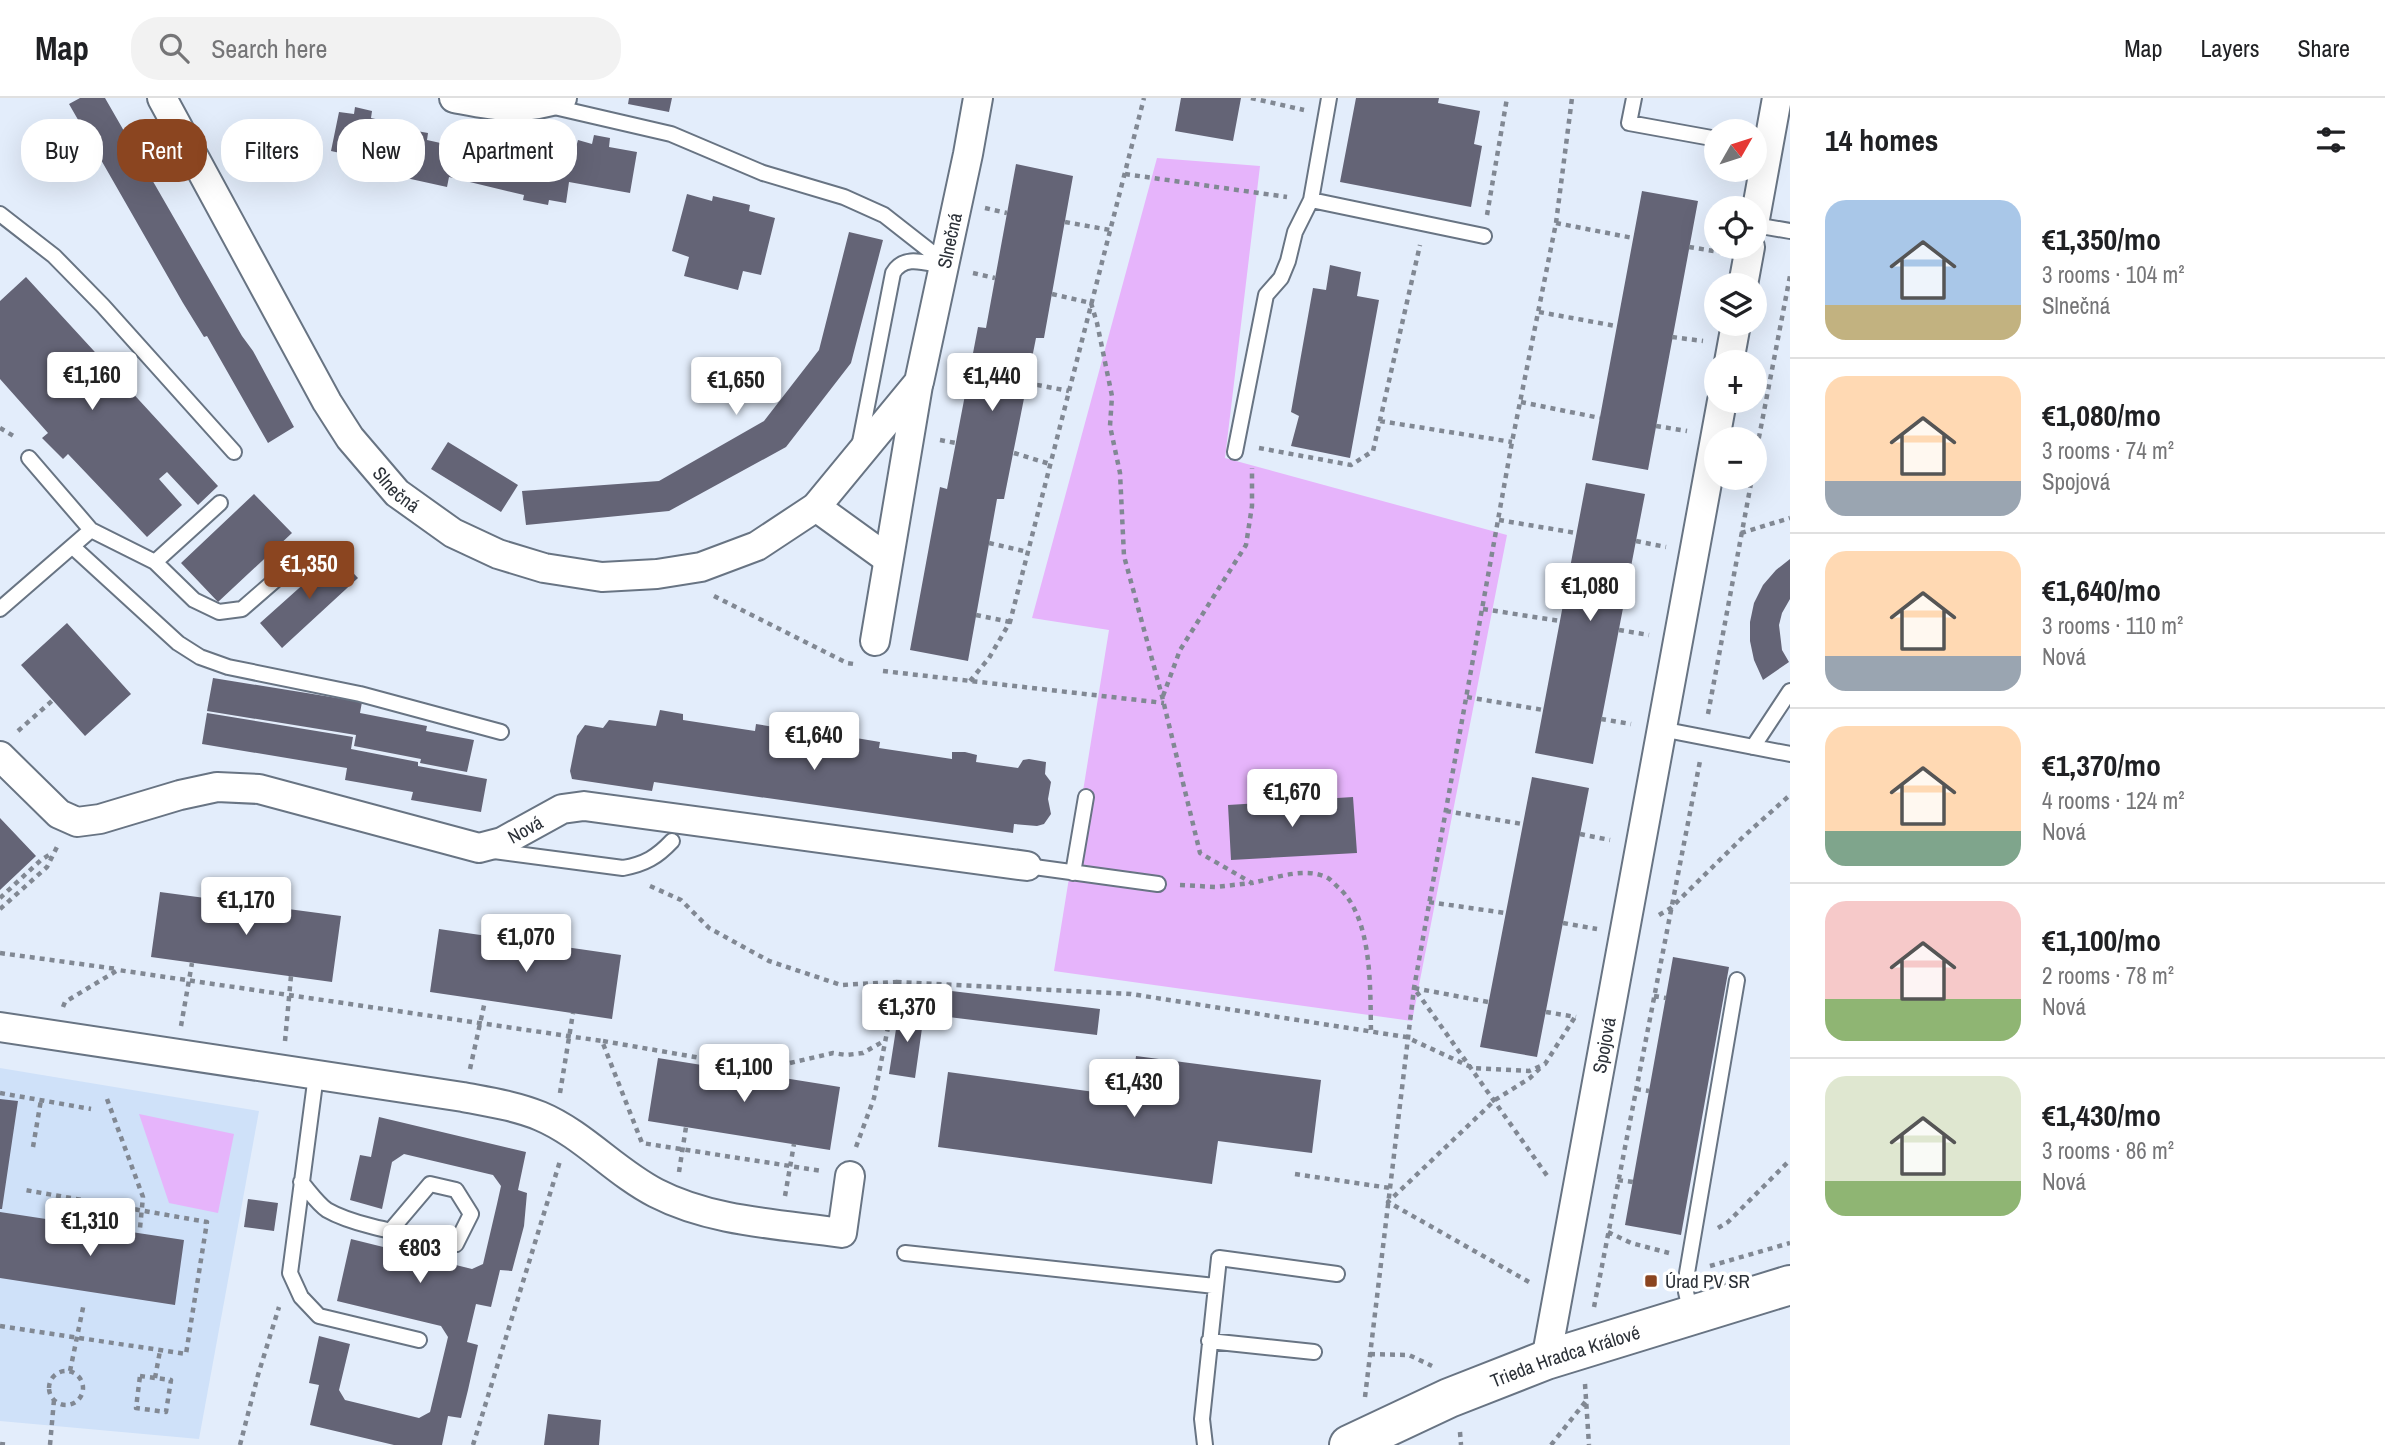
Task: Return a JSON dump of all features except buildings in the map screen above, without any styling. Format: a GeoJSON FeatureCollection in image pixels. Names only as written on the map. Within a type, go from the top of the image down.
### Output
{"type":"FeatureCollection","features":[{"type":"Feature","properties":{"kind":"street","name":"Slnečná"},"geometry":{"type":"LineString","coordinates":[[162,98],[327,402],[350,439],[397,493],[453,533],[498,554],[544,568],[601,577],[657,574],[701,567],[757,546],[816,507],[919,382]]}},
{"type":"Feature","properties":{"kind":"street"},"geometry":{"type":"LineString","coordinates":[[454,98],[505,108],[551,101]]}},
{"type":"Feature","properties":{"kind":"street","name":"Slnečná"},"geometry":{"type":"LineString","coordinates":[[875,641],[919,382],[978,98]]}},
{"type":"Feature","properties":{"kind":"street"},"geometry":{"type":"LineString","coordinates":[[1768,128],[1777,98]]}},
{"type":"Feature","properties":{"kind":"street","name":"Spojová"},"geometry":{"type":"LineString","coordinates":[[1546,1360],[1720,413]]}},
{"type":"Feature","properties":{"kind":"street"},"geometry":{"type":"LineString","coordinates":[[816,507],[888,559]]}},
{"type":"Feature","properties":{"kind":"street"},"geometry":{"type":"LineString","coordinates":[[0,756],[59,814],[77,822],[100,819],[217,787],[259,789],[479,848]]}},
{"type":"Feature","properties":{"kind":"street","name":"Nová"},"geometry":{"type":"LineString","coordinates":[[479,848],[502,842],[562,809],[584,807],[1027,866]]}},
{"type":"Feature","properties":{"kind":"street"},"geometry":{"type":"LineString","coordinates":[[0,1027],[463,1097],[512,1107],[562,1128],[622,1172],[665,1197],[692,1208],[736,1218],[842,1233],[845,1175]]}},
{"type":"Feature","properties":{"kind":"street","name":"Trieda Hradca Králové"},"geometry":{"type":"LineString","coordinates":[[1349,1445],[1449,1398],[1546,1360],[1790,1285]]}},
{"type":"Feature","properties":{"kind":"lane"},"geometry":{"type":"LineString","coordinates":[[1241,447],[1266,295],[1281,278],[1296,232],[1311,200],[1329,98]]}},
{"type":"Feature","properties":{"kind":"lane"},"geometry":{"type":"LineString","coordinates":[[1634,98],[1629,123],[1704,137]]}},
{"type":"Feature","properties":{"kind":"lane"},"geometry":{"type":"LineString","coordinates":[[551,101],[671,134],[763,173],[844,197],[884,215],[943,264]]}},
{"type":"Feature","properties":{"kind":"lane"},"geometry":{"type":"LineString","coordinates":[[1311,200],[1484,236]]}},
{"type":"Feature","properties":{"kind":"lane"},"geometry":{"type":"LineString","coordinates":[[0,214],[54,256],[103,306],[234,452]]}},
{"type":"Feature","properties":{"kind":"lane"},"geometry":{"type":"LineString","coordinates":[[1767,227],[1790,231]]}},
{"type":"Feature","properties":{"kind":"lane"},"geometry":{"type":"LineString","coordinates":[[856,460],[893,273],[898,264],[906,261],[943,264]]}},
{"type":"Feature","properties":{"kind":"lane"},"geometry":{"type":"LineString","coordinates":[[29,458],[91,530],[155,562],[194,600],[219,612],[242,609],[303,555]]}},
{"type":"Feature","properties":{"kind":"lane"},"geometry":{"type":"LineString","coordinates":[[155,562],[220,503]]}},
{"type":"Feature","properties":{"kind":"lane"},"geometry":{"type":"LineString","coordinates":[[0,609],[91,530]]}},
{"type":"Feature","properties":{"kind":"lane"},"geometry":{"type":"LineString","coordinates":[[73,547],[178,643],[200,657],[228,667],[360,694],[501,732]]}},
{"type":"Feature","properties":{"kind":"lane"},"geometry":{"type":"LineString","coordinates":[[1753,747],[1790,691]]}},
{"type":"Feature","properties":{"kind":"lane"},"geometry":{"type":"LineString","coordinates":[[1661,729],[1790,754]]}},
{"type":"Feature","properties":{"kind":"lane"},"geometry":{"type":"LineString","coordinates":[[1073,873],[1086,797]]}},
{"type":"Feature","properties":{"kind":"lane"},"geometry":{"type":"LineString","coordinates":[[479,848],[534,858],[623,868],[640,865],[659,855],[672,841]]}},
{"type":"Feature","properties":{"kind":"lane"},"geometry":{"type":"LineString","coordinates":[[1027,866],[1158,884]]}},
{"type":"Feature","properties":{"kind":"lane"},"geometry":{"type":"LineString","coordinates":[[1692,1315],[1686,1292],[1689,1265],[1737,980]]}},
{"type":"Feature","properties":{"kind":"lane"},"geometry":{"type":"LineString","coordinates":[[316,1075],[290,1273],[301,1297],[319,1316],[419,1340]]}},
{"type":"Feature","properties":{"kind":"lane"},"geometry":{"type":"LineString","coordinates":[[301,1182],[326,1210],[363,1223],[391,1230],[456,1244],[471,1214],[456,1190],[430,1184],[391,1230]]}},
{"type":"Feature","properties":{"kind":"lane"},"geometry":{"type":"LineString","coordinates":[[905,1253],[1215,1286]]}},
{"type":"Feature","properties":{"kind":"lane"},"geometry":{"type":"LineString","coordinates":[[1205,1445],[1202,1419],[1219,1258],[1336,1274]]}},
{"type":"Feature","properties":{"kind":"lane"},"geometry":{"type":"LineString","coordinates":[[1209,1341],[1314,1352]]}},
{"type":"Feature","properties":{"kind":"path"},"geometry":{"type":"LineString","coordinates":[[970,681],[989,658],[1010,622],[1144,98]]}},
{"type":"Feature","properties":{"kind":"path"},"geometry":{"type":"LineString","coordinates":[[1251,98],[1326,114]]}},
{"type":"Feature","properties":{"kind":"path"},"geometry":{"type":"LineString","coordinates":[[1484,236],[1507,98]]}},
{"type":"Feature","properties":{"kind":"path"},"geometry":{"type":"LineString","coordinates":[[1364,1401],[1406,1037],[1512,442],[1556,223],[1572,98]]}},
{"type":"Feature","properties":{"kind":"path"},"geometry":{"type":"LineString","coordinates":[[1125,174],[1287,197]]}},
{"type":"Feature","properties":{"kind":"path"},"geometry":{"type":"LineString","coordinates":[[991,209],[1007,213]]}},
{"type":"Feature","properties":{"kind":"path"},"geometry":{"type":"LineString","coordinates":[[1065,222],[1110,230]]}},
{"type":"Feature","properties":{"kind":"path"},"geometry":{"type":"LineString","coordinates":[[1556,223],[1633,239]]}},
{"type":"Feature","properties":{"kind":"path"},"geometry":{"type":"LineString","coordinates":[[1163,700],[1180,650],[1246,545],[1252,506],[1241,447],[1351,465],[1373,451],[1425,224]]}},
{"type":"Feature","properties":{"kind":"path"},"geometry":{"type":"LineString","coordinates":[[979,274],[995,278]]}},
{"type":"Feature","properties":{"kind":"path"},"geometry":{"type":"LineString","coordinates":[[1761,427],[1790,276]]}},
{"type":"Feature","properties":{"kind":"path"},"geometry":{"type":"LineString","coordinates":[[1052,294],[1091,303]]}},
{"type":"Feature","properties":{"kind":"path"},"geometry":{"type":"LineString","coordinates":[[1091,303],[1112,396],[1110,426],[1120,473],[1124,556],[1200,853],[1252,883]]}},
{"type":"Feature","properties":{"kind":"path"},"geometry":{"type":"LineString","coordinates":[[1539,312],[1616,327]]}},
{"type":"Feature","properties":{"kind":"path"},"geometry":{"type":"LineString","coordinates":[[957,372],[969,374]]}},
{"type":"Feature","properties":{"kind":"path"},"geometry":{"type":"LineString","coordinates":[[1027,383],[1069,391]]}},
{"type":"Feature","properties":{"kind":"path"},"geometry":{"type":"LineString","coordinates":[[1521,402],[1600,418]]}},
{"type":"Feature","properties":{"kind":"path"},"geometry":{"type":"LineString","coordinates":[[1380,421],[1512,442]]}},
{"type":"Feature","properties":{"kind":"path"},"geometry":{"type":"LineString","coordinates":[[943,441],[956,443]]}},
{"type":"Feature","properties":{"kind":"path"},"geometry":{"type":"LineString","coordinates":[[1014,453],[1050,464]]}},
{"type":"Feature","properties":{"kind":"path"},"geometry":{"type":"LineString","coordinates":[[1594,1307],[1750,490]]}},
{"type":"Feature","properties":{"kind":"path"},"geometry":{"type":"LineString","coordinates":[[1741,533],[1790,517]]}},
{"type":"Feature","properties":{"kind":"path"},"geometry":{"type":"LineString","coordinates":[[1499,520],[1576,533]]}},
{"type":"Feature","properties":{"kind":"path"},"geometry":{"type":"LineString","coordinates":[[989,543],[1028,552]]}},
{"type":"Feature","properties":{"kind":"path"},"geometry":{"type":"LineString","coordinates":[[707,593],[847,663],[859,665]]}},
{"type":"Feature","properties":{"kind":"path"},"geometry":{"type":"LineString","coordinates":[[1483,608],[1560,621]]}},
{"type":"Feature","properties":{"kind":"path"},"geometry":{"type":"LineString","coordinates":[[976,615],[1010,622]]}},
{"type":"Feature","properties":{"kind":"path"},"geometry":{"type":"LineString","coordinates":[[871,668],[970,681],[1163,700]]}},
{"type":"Feature","properties":{"kind":"path"},"geometry":{"type":"LineString","coordinates":[[1467,697],[1543,710]]}},
{"type":"Feature","properties":{"kind":"path"},"geometry":{"type":"LineString","coordinates":[[17,733],[52,699]]}},
{"type":"Feature","properties":{"kind":"path"},"geometry":{"type":"LineString","coordinates":[[1624,934],[1671,908],[1790,795]]}},
{"type":"Feature","properties":{"kind":"path"},"geometry":{"type":"LineString","coordinates":[[1446,811],[1522,824]]}},
{"type":"Feature","properties":{"kind":"path"},"geometry":{"type":"LineString","coordinates":[[0,898],[41,860],[54,852]]}},
{"type":"Feature","properties":{"kind":"path"},"geometry":{"type":"LineString","coordinates":[[0,909],[47,867]]}},
{"type":"Feature","properties":{"kind":"path"},"geometry":{"type":"LineString","coordinates":[[623,868],[652,887],[681,900],[709,928],[769,961],[841,985],[897,982],[1131,994],[1406,1037],[1473,1068],[1529,1071],[1545,1064]]}},
{"type":"Feature","properties":{"kind":"path"},"geometry":{"type":"LineString","coordinates":[[1158,884],[1216,887],[1252,883],[1297,873],[1327,877],[1345,894],[1361,925],[1369,962],[1371,1032]]}},
{"type":"Feature","properties":{"kind":"path"},"geometry":{"type":"LineString","coordinates":[[1429,902],[1505,913]]}},
{"type":"Feature","properties":{"kind":"path"},"geometry":{"type":"LineString","coordinates":[[0,953],[481,1021],[764,1069],[833,1053],[863,1054],[884,1041]]}},
{"type":"Feature","properties":{"kind":"path"},"geometry":{"type":"LineString","coordinates":[[177,1054],[192,963]]}},
{"type":"Feature","properties":{"kind":"path"},"geometry":{"type":"LineString","coordinates":[[48,1035],[65,1002],[118,970]]}},
{"type":"Feature","properties":{"kind":"path"},"geometry":{"type":"LineString","coordinates":[[281,1069],[291,976]]}},
{"type":"Feature","properties":{"kind":"path"},"geometry":{"type":"LineString","coordinates":[[602,1041],[642,1143],[845,1175],[874,1098],[897,982]]}},
{"type":"Feature","properties":{"kind":"path"},"geometry":{"type":"LineString","coordinates":[[1414,988],[1488,1002]]}},
{"type":"Feature","properties":{"kind":"path"},"geometry":{"type":"LineString","coordinates":[[1414,988],[1573,1212]]}},
{"type":"Feature","properties":{"kind":"path"},"geometry":{"type":"LineString","coordinates":[[1654,996],[1666,998]]}},
{"type":"Feature","properties":{"kind":"path"},"geometry":{"type":"LineString","coordinates":[[463,1097],[485,1001]]}},
{"type":"Feature","properties":{"kind":"path"},"geometry":{"type":"LineString","coordinates":[[473,1445],[562,1128],[573,1013]]}},
{"type":"Feature","properties":{"kind":"path"},"geometry":{"type":"LineString","coordinates":[[1388,1202],[1495,1100],[1530,1078],[1545,1064],[1575,1017]]}},
{"type":"Feature","properties":{"kind":"path"},"geometry":{"type":"LineString","coordinates":[[1636,1089],[1649,1091]]}},
{"type":"Feature","properties":{"kind":"path"},"geometry":{"type":"LineString","coordinates":[[0,1093],[91,1109]]}},
{"type":"Feature","properties":{"kind":"path"},"geometry":{"type":"LineString","coordinates":[[107,1099],[143,1197],[140,1228]]}},
{"type":"Feature","properties":{"kind":"path"},"geometry":{"type":"LineString","coordinates":[[33,1147],[41,1100]]}},
{"type":"Feature","properties":{"kind":"path"},"geometry":{"type":"LineString","coordinates":[[684,1138],[686,1127]]}},
{"type":"Feature","properties":{"kind":"path"},"geometry":{"type":"LineString","coordinates":[[780,1224],[794,1144]]}},
{"type":"Feature","properties":{"kind":"path"},"geometry":{"type":"LineString","coordinates":[[1693,1242],[1728,1222],[1790,1160]]}},
{"type":"Feature","properties":{"kind":"path"},"geometry":{"type":"LineString","coordinates":[[1295,1174],[1390,1188]]}},
{"type":"Feature","properties":{"kind":"path"},"geometry":{"type":"LineString","coordinates":[[1618,1180],[1633,1182]]}},
{"type":"Feature","properties":{"kind":"path"},"geometry":{"type":"LineString","coordinates":[[0,1326],[186,1354],[207,1222],[26,1190]]}},
{"type":"Feature","properties":{"kind":"path"},"geometry":{"type":"LineString","coordinates":[[1388,1202],[1557,1299]]}},
{"type":"Feature","properties":{"kind":"path"},"geometry":{"type":"LineString","coordinates":[[1608,1232],[1689,1265],[1790,1242]]}},
{"type":"Feature","properties":{"kind":"path"},"geometry":{"type":"LineString","coordinates":[[240,1445],[290,1273]]}},
{"type":"Feature","properties":{"kind":"path"},"geometry":{"type":"LineString","coordinates":[[70,1371],[84,1303]]}},
{"type":"Feature","properties":{"kind":"path"},"geometry":{"type":"LineString","coordinates":[[155,1378],[160,1350]]}},
{"type":"Feature","properties":{"kind":"path"},"geometry":{"type":"LineString","coordinates":[[1370,1353],[1409,1355],[1436,1368]]}},
{"type":"Feature","properties":{"kind":"path"},"geometry":{"type":"LineString","coordinates":[[50,1445],[54,1400],[50,1390],[51,1379],[59,1372],[70,1371],[80,1377],[83,1388],[80,1398],[70,1404],[54,1400]]}},
{"type":"Feature","properties":{"kind":"path"},"geometry":{"type":"LineString","coordinates":[[140,1376],[155,1378],[171,1380],[166,1412],[136,1408],[140,1376]]}},
{"type":"Feature","properties":{"kind":"path"},"geometry":{"type":"LineString","coordinates":[[1585,1379],[1589,1445]]}},
{"type":"Feature","properties":{"kind":"path"},"geometry":{"type":"LineString","coordinates":[[1551,1445],[1586,1400]]}},
{"type":"Feature","properties":{"kind":"path"},"geometry":{"type":"LineString","coordinates":[[0,1444],[9,1445]]}},
{"type":"Feature","properties":{"kind":"shaded area"},"geometry":{"type":"Polygon","coordinates":[[[1157,158],[1260,166],[1225,458],[1507,535],[1412,1021],[1054,971],[1109,630],[1032,618],[1157,158]]]}},
{"type":"Feature","properties":{"kind":"shaded area"},"geometry":{"type":"Polygon","coordinates":[[[0,1068],[259,1111],[199,1439],[0,1421],[0,1068]]]}},
{"type":"Feature","properties":{"kind":"shaded area"},"geometry":{"type":"Polygon","coordinates":[[[139,1114],[234,1134],[218,1213],[169,1203],[139,1114]]]}},
{"type":"Feature","properties":{"kind":"place","name":"Úrad PV SR"},"geometry":{"type":"Point","coordinates":[1651,1281]}}]}
